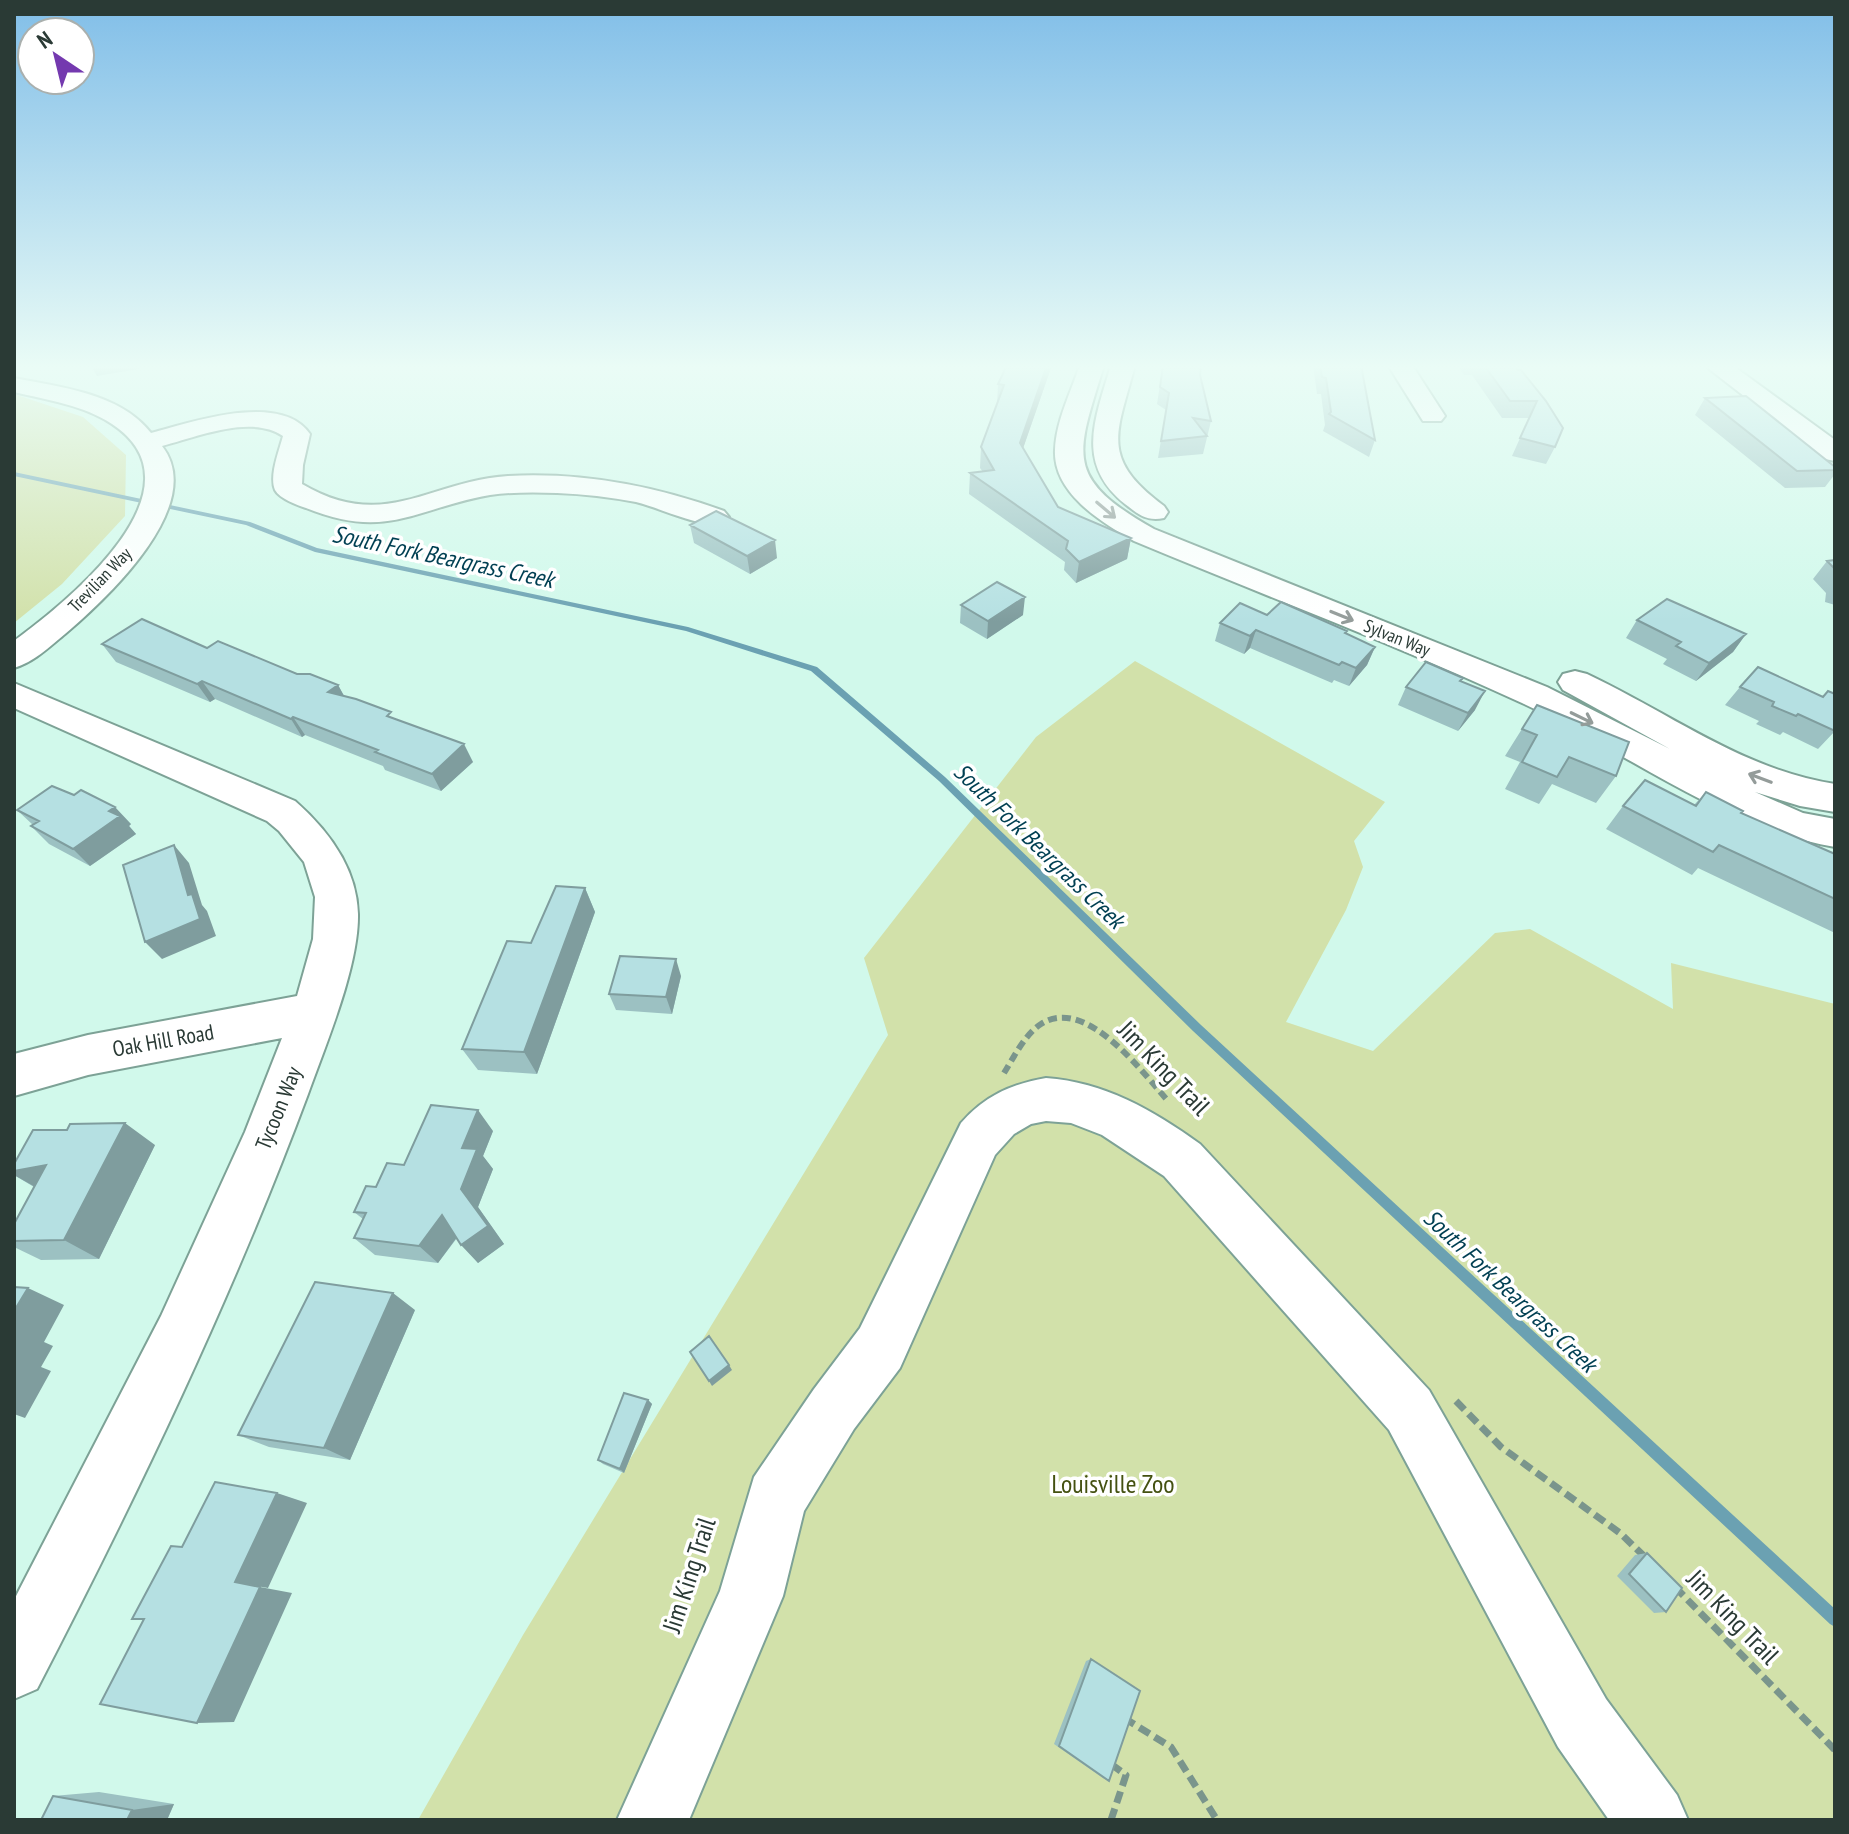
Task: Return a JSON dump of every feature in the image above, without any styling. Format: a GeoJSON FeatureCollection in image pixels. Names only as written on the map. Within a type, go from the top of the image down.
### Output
{"type":"FeatureCollection","features":[{"type":"Feature","properties":{"kind":"street","name":"Trevilian Way"},"geometry":{"type":"LineString","coordinates":[[14,657],[86,599],[132,549],[155,506],[158,475],[153,451]]}},
{"type":"Feature","properties":{"kind":"street"},"geometry":{"type":"LineString","coordinates":[[293,451],[288,488],[305,499],[358,513],[386,514],[501,485],[549,483],[627,490],[714,517]]}},
{"type":"Feature","properties":{"kind":"street","name":"Sylvan Way"},"geometry":{"type":"LineString","coordinates":[[1068,451],[1075,476],[1082,486],[1122,523],[1144,535],[1700,765],[1754,776],[1802,793],[1835,798]]}},
{"type":"Feature","properties":{"kind":"street","name":"Sylvan Way"},"geometry":{"type":"LineString","coordinates":[[1104,451],[1109,470],[1125,493],[1162,518],[1579,684],[1700,765],[1767,815],[1799,827],[1835,833]]}},
{"type":"Feature","properties":{"kind":"street","name":"Tycoon Way"},"geometry":{"type":"LineString","coordinates":[[14,694],[281,811],[316,845],[327,866],[337,913],[328,969],[295,1068],[177,1345],[86,1533],[14,1666]]}},
{"type":"Feature","properties":{"kind":"street","name":"Oak Hill Road"},"geometry":{"type":"LineString","coordinates":[[14,1075],[60,1060],[127,1045],[275,1021],[314,1011]]}},
{"type":"Feature","properties":{"kind":"street"},"geometry":{"type":"LineString","coordinates":[[653,1820],[751,1596],[776,1499],[834,1409],[880,1348],[978,1139],[1000,1115],[1031,1102],[1077,1102],[1113,1114],[1148,1134],[1182,1160],[1409,1410],[1582,1723],[1652,1820]]}},
{"type":"Feature","properties":{"kind":"path","name":"Jim King Trail"},"geometry":{"type":"LineString","coordinates":[[1001,1076],[1044,1021],[1068,1016],[1093,1024],[1181,1114]]}},
{"type":"Feature","properties":{"kind":"path","name":"Jim King Trail"},"geometry":{"type":"LineString","coordinates":[[1448,1393],[1501,1447],[1620,1533],[1655,1566]]}},
{"type":"Feature","properties":{"kind":"path","name":"Jim King Trail"},"geometry":{"type":"LineString","coordinates":[[1666,1577],[1835,1750]]}},
{"type":"Feature","properties":{"kind":"path"},"geometry":{"type":"LineString","coordinates":[[1123,1735],[1126,1719],[1171,1747],[1217,1820]]}},
{"type":"Feature","properties":{"kind":"path"},"geometry":{"type":"LineString","coordinates":[[1111,1820],[1126,1775],[1111,1764],[1118,1750]]}},
{"type":"Feature","properties":{"kind":"green space"},"geometry":{"type":"Polygon","coordinates":[[[14,451],[121,451],[126,455],[125,516],[62,584],[14,623],[14,451]]]}},
{"type":"Feature","properties":{"kind":"green space","name":"Louisville Zoo"},"geometry":{"type":"Polygon","coordinates":[[[1135,661],[1385,802],[1354,841],[1363,867],[1346,910],[1286,1022],[1373,1051],[1495,933],[1530,929],[1673,1009],[1671,963],[1835,1004],[1835,1820],[418,1820],[523,1635],[888,1035],[864,958],[1036,737],[1135,661]]]}},
{"type":"Feature","properties":{"kind":"building"},"geometry":{"type":"Polygon","coordinates":[[[983,451],[1025,451],[1058,507],[1131,538],[1079,562],[1066,549],[1068,541],[970,473],[994,470],[983,451]]]}},
{"type":"Feature","properties":{"kind":"building"},"geometry":{"type":"Polygon","coordinates":[[[1771,451],[1814,451],[1835,467],[1835,470],[1797,471],[1771,451]]]}},
{"type":"Feature","properties":{"kind":"building"},"geometry":{"type":"Polygon","coordinates":[[[716,511],[775,540],[747,556],[690,525],[716,511]]]}},
{"type":"Feature","properties":{"kind":"building"},"geometry":{"type":"Polygon","coordinates":[[[997,582],[1025,597],[988,621],[961,605],[997,582]]]}},
{"type":"Feature","properties":{"kind":"building"},"geometry":{"type":"Polygon","coordinates":[[[1667,599],[1746,634],[1709,663],[1676,646],[1681,642],[1637,620],[1667,599]]]}},
{"type":"Feature","properties":{"kind":"building"},"geometry":{"type":"Polygon","coordinates":[[[1281,602],[1375,647],[1356,668],[1342,662],[1339,665],[1256,630],[1250,636],[1220,623],[1240,603],[1267,615],[1281,602]]]}},
{"type":"Feature","properties":{"kind":"building"},"geometry":{"type":"Polygon","coordinates":[[[142,619],[207,648],[218,641],[297,674],[310,674],[338,685],[328,692],[391,712],[387,716],[464,744],[432,774],[375,752],[378,750],[293,717],[291,719],[202,681],[197,684],[102,644],[142,619]]]}},
{"type":"Feature","properties":{"kind":"building"},"geometry":{"type":"Polygon","coordinates":[[[1426,662],[1485,691],[1468,713],[1406,687],[1426,662]]]}},
{"type":"Feature","properties":{"kind":"building"},"geometry":{"type":"Polygon","coordinates":[[[1758,667],[1823,697],[1828,691],[1835,694],[1835,731],[1772,706],[1774,702],[1740,687],[1758,667]]]}},
{"type":"Feature","properties":{"kind":"building"},"geometry":{"type":"Polygon","coordinates":[[[1537,705],[1629,742],[1616,776],[1569,757],[1557,777],[1522,762],[1537,735],[1522,729],[1537,705]]]}},
{"type":"Feature","properties":{"kind":"building"},"geometry":{"type":"Polygon","coordinates":[[[1645,780],[1696,806],[1706,792],[1743,811],[1741,813],[1835,854],[1835,899],[1719,845],[1713,852],[1623,806],[1645,780]]]}},
{"type":"Feature","properties":{"kind":"building"},"geometry":{"type":"Polygon","coordinates":[[[52,786],[74,795],[81,790],[115,807],[109,811],[120,816],[73,849],[31,826],[39,821],[17,810],[52,786]]]}},
{"type":"Feature","properties":{"kind":"building"},"geometry":{"type":"Polygon","coordinates":[[[174,845],[188,895],[192,894],[200,919],[145,942],[123,865],[174,845]]]}},
{"type":"Feature","properties":{"kind":"building"},"geometry":{"type":"Polygon","coordinates":[[[556,886],[585,888],[524,1052],[462,1049],[507,941],[531,943],[556,886]]]}},
{"type":"Feature","properties":{"kind":"building"},"geometry":{"type":"Polygon","coordinates":[[[620,956],[676,959],[666,997],[609,994],[620,956]]]}},
{"type":"Feature","properties":{"kind":"building"},"geometry":{"type":"Polygon","coordinates":[[[431,1105],[478,1110],[462,1148],[477,1149],[461,1189],[488,1226],[461,1245],[442,1215],[419,1246],[354,1238],[366,1213],[354,1212],[366,1186],[376,1187],[387,1163],[404,1165],[431,1105]]]}},
{"type":"Feature","properties":{"kind":"building"},"geometry":{"type":"Polygon","coordinates":[[[125,1123],[64,1240],[14,1241],[14,1224],[46,1165],[14,1171],[14,1164],[33,1130],[67,1130],[70,1124],[125,1123]]]}},
{"type":"Feature","properties":{"kind":"building"},"geometry":{"type":"Polygon","coordinates":[[[315,1282],[393,1293],[324,1448],[238,1435],[315,1282]]]}},
{"type":"Feature","properties":{"kind":"building"},"geometry":{"type":"Polygon","coordinates":[[[14,1287],[28,1288],[14,1311],[14,1287]]]}},
{"type":"Feature","properties":{"kind":"building"},"geometry":{"type":"Polygon","coordinates":[[[709,1336],[729,1365],[709,1381],[690,1352],[709,1336]]]}},
{"type":"Feature","properties":{"kind":"building"},"geometry":{"type":"Polygon","coordinates":[[[624,1393],[648,1400],[620,1469],[598,1460],[624,1393]]]}},
{"type":"Feature","properties":{"kind":"building"},"geometry":{"type":"Polygon","coordinates":[[[215,1482],[277,1493],[235,1582],[260,1587],[197,1723],[100,1704],[144,1619],[132,1619],[171,1546],[182,1547],[215,1482]]]}},
{"type":"Feature","properties":{"kind":"building"},"geometry":{"type":"Polygon","coordinates":[[[1647,1553],[1682,1588],[1666,1612],[1629,1574],[1647,1553]]]}},
{"type":"Feature","properties":{"kind":"building"},"geometry":{"type":"Polygon","coordinates":[[[1091,1659],[1140,1691],[1109,1781],[1059,1746],[1091,1659]]]}},
{"type":"Feature","properties":{"kind":"building"},"geometry":{"type":"Polygon","coordinates":[[[53,1796],[132,1810],[127,1820],[41,1820],[53,1796]]]}},
{"type":"Feature","properties":{"kind":"waterway","name":"South Fork Beargrass Creek"},"geometry":{"type":"LineString","coordinates":[[14,474],[248,523],[315,550],[688,629],[814,669],[942,779],[1197,1028],[1835,1619]]}}]}
